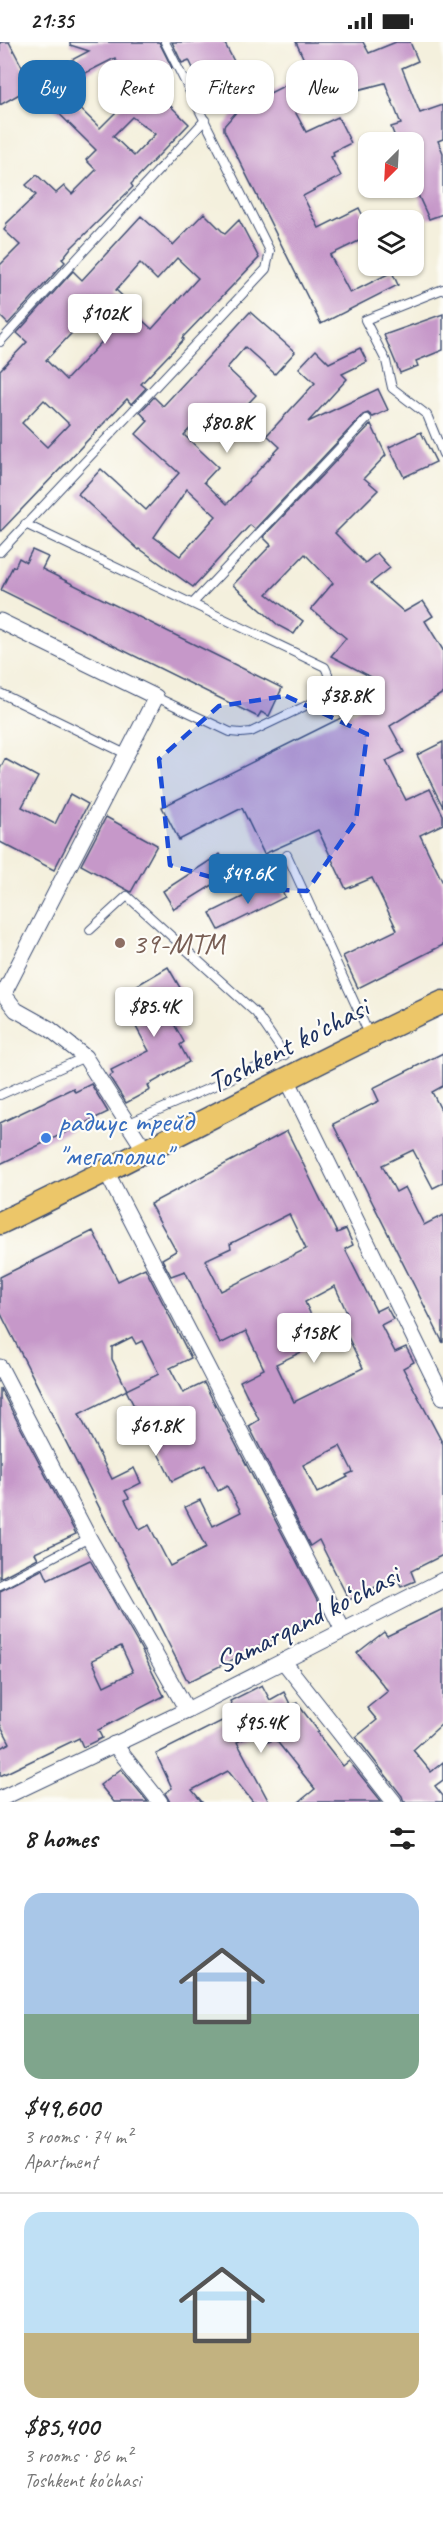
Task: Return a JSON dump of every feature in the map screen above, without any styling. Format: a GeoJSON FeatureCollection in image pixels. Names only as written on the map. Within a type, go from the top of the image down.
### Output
{"type":"FeatureCollection","features":[{"type":"Feature","properties":{"kind":"main road","name":"Toshkent ko'chasi"},"geometry":{"type":"LineString","coordinates":[[0,1223],[107,1173],[370,1036],[443,1002]]}},
{"type":"Feature","properties":{"kind":"street"},"geometry":{"type":"LineString","coordinates":[[0,621],[156,697],[6,989],[5,996],[16,1010],[50,1029],[86,1057],[146,1152]]}},
{"type":"Feature","properties":{"kind":"street"},"geometry":{"type":"LineString","coordinates":[[287,1079],[443,1397]]}},
{"type":"Feature","properties":{"kind":"street"},"geometry":{"type":"LineString","coordinates":[[107,1173],[343,1630]]}},
{"type":"Feature","properties":{"kind":"street"},"geometry":{"type":"LineString","coordinates":[[0,1367],[89,1538],[187,1710]]}},
{"type":"Feature","properties":{"kind":"street","name":"Samarqand ko‘chasi"},"geometry":{"type":"LineString","coordinates":[[0,1799],[187,1710],[343,1630],[441,1584]]}},
{"type":"Feature","properties":{"kind":"street"},"geometry":{"type":"LineString","coordinates":[[284,1662],[394,1802]]}},
{"type":"Feature","properties":{"kind":"street"},"geometry":{"type":"LineString","coordinates":[[114,1744],[160,1802]]}},
{"type":"Feature","properties":{"kind":"lane"},"geometry":{"type":"LineString","coordinates":[[0,552],[266,268],[270,251],[165,42]]}},
{"type":"Feature","properties":{"kind":"lane"},"geometry":{"type":"LineString","coordinates":[[0,342],[205,120]]}},
{"type":"Feature","properties":{"kind":"lane"},"geometry":{"type":"LineString","coordinates":[[443,290],[365,320],[386,361],[392,388],[427,415],[443,454]]}},
{"type":"Feature","properties":{"kind":"lane"},"geometry":{"type":"LineString","coordinates":[[193,603],[368,419]]}},
{"type":"Feature","properties":{"kind":"lane"},"geometry":{"type":"LineString","coordinates":[[26,524],[325,667],[330,676],[327,691],[320,699],[251,732],[230,732],[156,697]]}},
{"type":"Feature","properties":{"kind":"lane"},"geometry":{"type":"LineString","coordinates":[[0,693],[128,755]]}},
{"type":"Feature","properties":{"kind":"lane"},"geometry":{"type":"LineString","coordinates":[[286,855],[370,1036]]}},
{"type":"Feature","properties":{"kind":"lane"},"geometry":{"type":"LineString","coordinates":[[90,930],[127,896],[256,1013],[285,1055],[129,1123]]}},
{"type":"Feature","properties":{"kind":"lane"},"geometry":{"type":"LineString","coordinates":[[0,1095],[86,1057]]}},
{"type":"Feature","properties":{"kind":"lane"},"geometry":{"type":"LineString","coordinates":[[0,1585],[89,1538]]}},
{"type":"Feature","properties":{"kind":"highlighted area"},"geometry":{"type":"Polygon","coordinates":[[[286,696],[367,734],[356,820],[307,891],[251,889],[170,865],[159,759],[219,706],[286,696]]]}},
{"type":"Feature","properties":{"kind":"building"},"geometry":{"type":"Polygon","coordinates":[[[0,42],[9,42],[18,60],[18,95],[0,105],[0,42]]]}},
{"type":"Feature","properties":{"kind":"building"},"geometry":{"type":"Polygon","coordinates":[[[70,42],[159,42],[168,60],[116,60],[115,58],[98,60],[98,67],[86,73],[86,60],[72,60],[89,51],[70,45],[70,42]]]}},
{"type":"Feature","properties":{"kind":"building"},"geometry":{"type":"Polygon","coordinates":[[[172,42],[224,42],[233,60],[186,60],[182,63],[172,42]]]}},
{"type":"Feature","properties":{"kind":"building"},"geometry":{"type":"Polygon","coordinates":[[[296,42],[363,42],[369,53],[396,42],[410,42],[418,61],[402,68],[420,113],[443,105],[443,139],[438,141],[443,153],[443,214],[429,219],[419,198],[424,198],[424,132],[393,132],[391,127],[401,124],[385,83],[358,90],[358,60],[304,60],[296,42]]]}},
{"type":"Feature","properties":{"kind":"building"},"geometry":{"type":"Polygon","coordinates":[[[286,85],[286,114],[296,114],[306,132],[338,117],[351,143],[333,152],[334,156],[331,157],[341,176],[303,196],[319,228],[359,208],[360,210],[358,210],[358,241],[330,255],[350,293],[384,276],[394,276],[398,285],[321,324],[224,130],[224,126],[234,114],[274,114],[274,91],[286,85]]]}},
{"type":"Feature","properties":{"kind":"building"},"geometry":{"type":"Polygon","coordinates":[[[174,109],[189,124],[131,184],[133,187],[70,249],[62,259],[65,262],[8,324],[0,316],[0,265],[20,245],[4,230],[6,224],[36,195],[26,185],[37,175],[56,193],[64,186],[72,194],[96,170],[86,160],[96,150],[59,114],[86,114],[100,128],[114,114],[174,114],[174,109]],[[132,117],[113,136],[134,156],[155,134],[132,117]]]}},
{"type":"Feature","properties":{"kind":"building"},"geometry":{"type":"Polygon","coordinates":[[[204,213],[225,234],[239,220],[259,258],[141,384],[146,388],[131,404],[127,399],[0,532],[0,370],[27,342],[17,333],[73,271],[82,280],[141,216],[173,245],[204,213]],[[177,258],[157,280],[140,263],[116,290],[134,307],[131,310],[152,329],[198,278],[177,258]],[[92,312],[46,360],[66,380],[112,331],[92,312]],[[44,400],[22,423],[47,447],[69,424],[44,400]]]}},
{"type":"Feature","properties":{"kind":"building"},"geometry":{"type":"Polygon","coordinates":[[[250,312],[295,352],[275,374],[245,347],[227,368],[256,395],[239,413],[242,416],[228,431],[206,411],[184,435],[218,467],[204,482],[227,504],[280,447],[267,435],[315,383],[299,368],[316,350],[329,363],[360,348],[367,362],[342,374],[347,379],[308,422],[378,389],[388,410],[373,417],[368,413],[363,415],[255,529],[250,525],[193,587],[139,550],[78,494],[101,469],[146,510],[179,473],[136,434],[148,421],[140,412],[154,397],[163,406],[250,312]],[[187,489],[154,537],[180,556],[216,516],[187,489]]]}},
{"type":"Feature","properties":{"kind":"building"},"geometry":{"type":"Polygon","coordinates":[[[443,314],[443,350],[416,361],[418,366],[400,373],[384,335],[443,314]]]}},
{"type":"Feature","properties":{"kind":"building"},"geometry":{"type":"Polygon","coordinates":[[[371,424],[386,455],[364,478],[378,490],[335,533],[365,563],[377,553],[390,568],[371,583],[404,612],[423,601],[433,616],[425,621],[443,650],[443,693],[390,726],[404,752],[386,761],[406,800],[430,789],[443,815],[443,824],[420,835],[443,883],[443,945],[358,988],[343,956],[397,930],[372,878],[346,889],[318,830],[264,854],[242,808],[179,840],[162,807],[365,706],[356,689],[375,679],[331,656],[346,638],[311,609],[333,583],[305,554],[267,594],[303,621],[294,634],[279,626],[233,585],[271,545],[263,537],[371,424]]]}},
{"type":"Feature","properties":{"kind":"building"},"geometry":{"type":"Polygon","coordinates":[[[421,432],[436,462],[404,477],[389,447],[421,432]]]}},
{"type":"Feature","properties":{"kind":"building"},"geometry":{"type":"Polygon","coordinates":[[[32,550],[48,557],[42,569],[282,688],[269,716],[261,712],[258,717],[1,590],[19,558],[26,562],[32,550]]]}},
{"type":"Feature","properties":{"kind":"building"},"geometry":{"type":"Polygon","coordinates":[[[443,742],[443,807],[417,755],[443,742]]]}},
{"type":"Feature","properties":{"kind":"building"},"geometry":{"type":"Polygon","coordinates":[[[5,759],[38,777],[22,807],[55,824],[70,794],[88,804],[54,870],[0,842],[0,769],[5,759]]]}},
{"type":"Feature","properties":{"kind":"building"},"geometry":{"type":"Polygon","coordinates":[[[106,817],[157,845],[131,892],[81,865],[106,817]]]}},
{"type":"Feature","properties":{"kind":"building"},"geometry":{"type":"Polygon","coordinates":[[[220,854],[232,873],[174,909],[163,891],[220,854]]]}},
{"type":"Feature","properties":{"kind":"building"},"geometry":{"type":"Polygon","coordinates":[[[277,880],[285,897],[219,930],[210,913],[277,880]]]}},
{"type":"Feature","properties":{"kind":"building","name":"39-MTM"},"geometry":{"type":"Polygon","coordinates":[[[168,967],[186,998],[170,1007],[175,1015],[170,1017],[184,1042],[180,1045],[189,1062],[148,1085],[150,1090],[126,1103],[109,1076],[113,1074],[111,1070],[149,1051],[135,1025],[151,1016],[134,987],[168,967]]]}},
{"type":"Feature","properties":{"kind":"building"},"geometry":{"type":"Polygon","coordinates":[[[443,1053],[443,1086],[432,1092],[443,1114],[443,1183],[433,1188],[413,1150],[382,1165],[396,1192],[405,1187],[424,1225],[443,1215],[443,1343],[333,1124],[379,1101],[373,1088],[443,1053]]]}},
{"type":"Feature","properties":{"kind":"building"},"geometry":{"type":"Polygon","coordinates":[[[91,1084],[108,1112],[0,1164],[0,1123],[73,1088],[75,1092],[91,1084]]]}},
{"type":"Feature","properties":{"kind":"building"},"geometry":{"type":"Polygon","coordinates":[[[287,1131],[337,1233],[346,1229],[353,1245],[345,1249],[376,1311],[386,1306],[393,1319],[381,1325],[395,1352],[406,1347],[414,1362],[403,1368],[443,1444],[443,1555],[411,1571],[415,1581],[401,1587],[396,1577],[349,1600],[319,1540],[310,1546],[249,1426],[259,1420],[240,1381],[264,1369],[246,1331],[220,1344],[185,1271],[171,1276],[162,1259],[176,1251],[150,1204],[287,1131]],[[289,1214],[230,1244],[231,1248],[205,1260],[221,1291],[306,1249],[289,1214]],[[335,1286],[305,1302],[317,1328],[347,1313],[335,1286]],[[345,1331],[276,1364],[294,1402],[363,1368],[345,1331]],[[340,1446],[303,1465],[317,1493],[353,1472],[340,1446]]]}},
{"type":"Feature","properties":{"kind":"building"},"geometry":{"type":"Polygon","coordinates":[[[93,1231],[118,1281],[145,1268],[191,1358],[170,1368],[183,1393],[204,1383],[324,1614],[188,1682],[0,1312],[0,1277],[93,1231]],[[132,1337],[112,1347],[112,1359],[127,1390],[159,1374],[142,1341],[136,1344],[132,1337]],[[126,1390],[79,1414],[112,1479],[134,1468],[141,1483],[125,1491],[129,1498],[125,1500],[140,1530],[149,1525],[170,1566],[206,1548],[185,1507],[200,1500],[213,1526],[241,1512],[227,1486],[218,1491],[205,1465],[172,1481],[126,1390]]]}},
{"type":"Feature","properties":{"kind":"building"},"geometry":{"type":"Polygon","coordinates":[[[0,1388],[76,1534],[35,1553],[38,1558],[0,1578],[0,1388]]]}},
{"type":"Feature","properties":{"kind":"building"},"geometry":{"type":"Polygon","coordinates":[[[90,1560],[141,1649],[164,1696],[98,1730],[102,1738],[83,1747],[79,1738],[0,1776],[0,1748],[10,1743],[0,1724],[0,1591],[43,1569],[48,1580],[90,1560]],[[121,1646],[92,1660],[104,1686],[133,1672],[121,1646]]]}},
{"type":"Feature","properties":{"kind":"building"},"geometry":{"type":"Polygon","coordinates":[[[443,1609],[443,1723],[413,1750],[431,1772],[443,1762],[443,1780],[435,1786],[443,1796],[443,1802],[404,1802],[402,1796],[356,1737],[377,1720],[367,1708],[388,1691],[357,1653],[384,1632],[387,1636],[443,1609]]]}},
{"type":"Feature","properties":{"kind":"building"},"geometry":{"type":"Polygon","coordinates":[[[262,1685],[270,1700],[284,1692],[291,1706],[297,1703],[343,1766],[349,1761],[382,1802],[299,1802],[315,1789],[275,1739],[268,1742],[262,1730],[237,1742],[269,1802],[253,1802],[228,1771],[192,1790],[202,1802],[170,1802],[165,1793],[172,1788],[156,1754],[236,1714],[230,1701],[262,1685]]]}},
{"type":"Feature","properties":{"kind":"building"},"geometry":{"type":"Polygon","coordinates":[[[121,1769],[148,1802],[114,1802],[100,1785],[121,1769]]]}},
{"type":"Feature","properties":{"kind":"place","name":"39-MTM"},"geometry":{"type":"Point","coordinates":[120,943]}},
{"type":"Feature","properties":{"kind":"place","name":"радиус трейд \"мегаполис\""},"geometry":{"type":"Point","coordinates":[46,1138]}}]}
